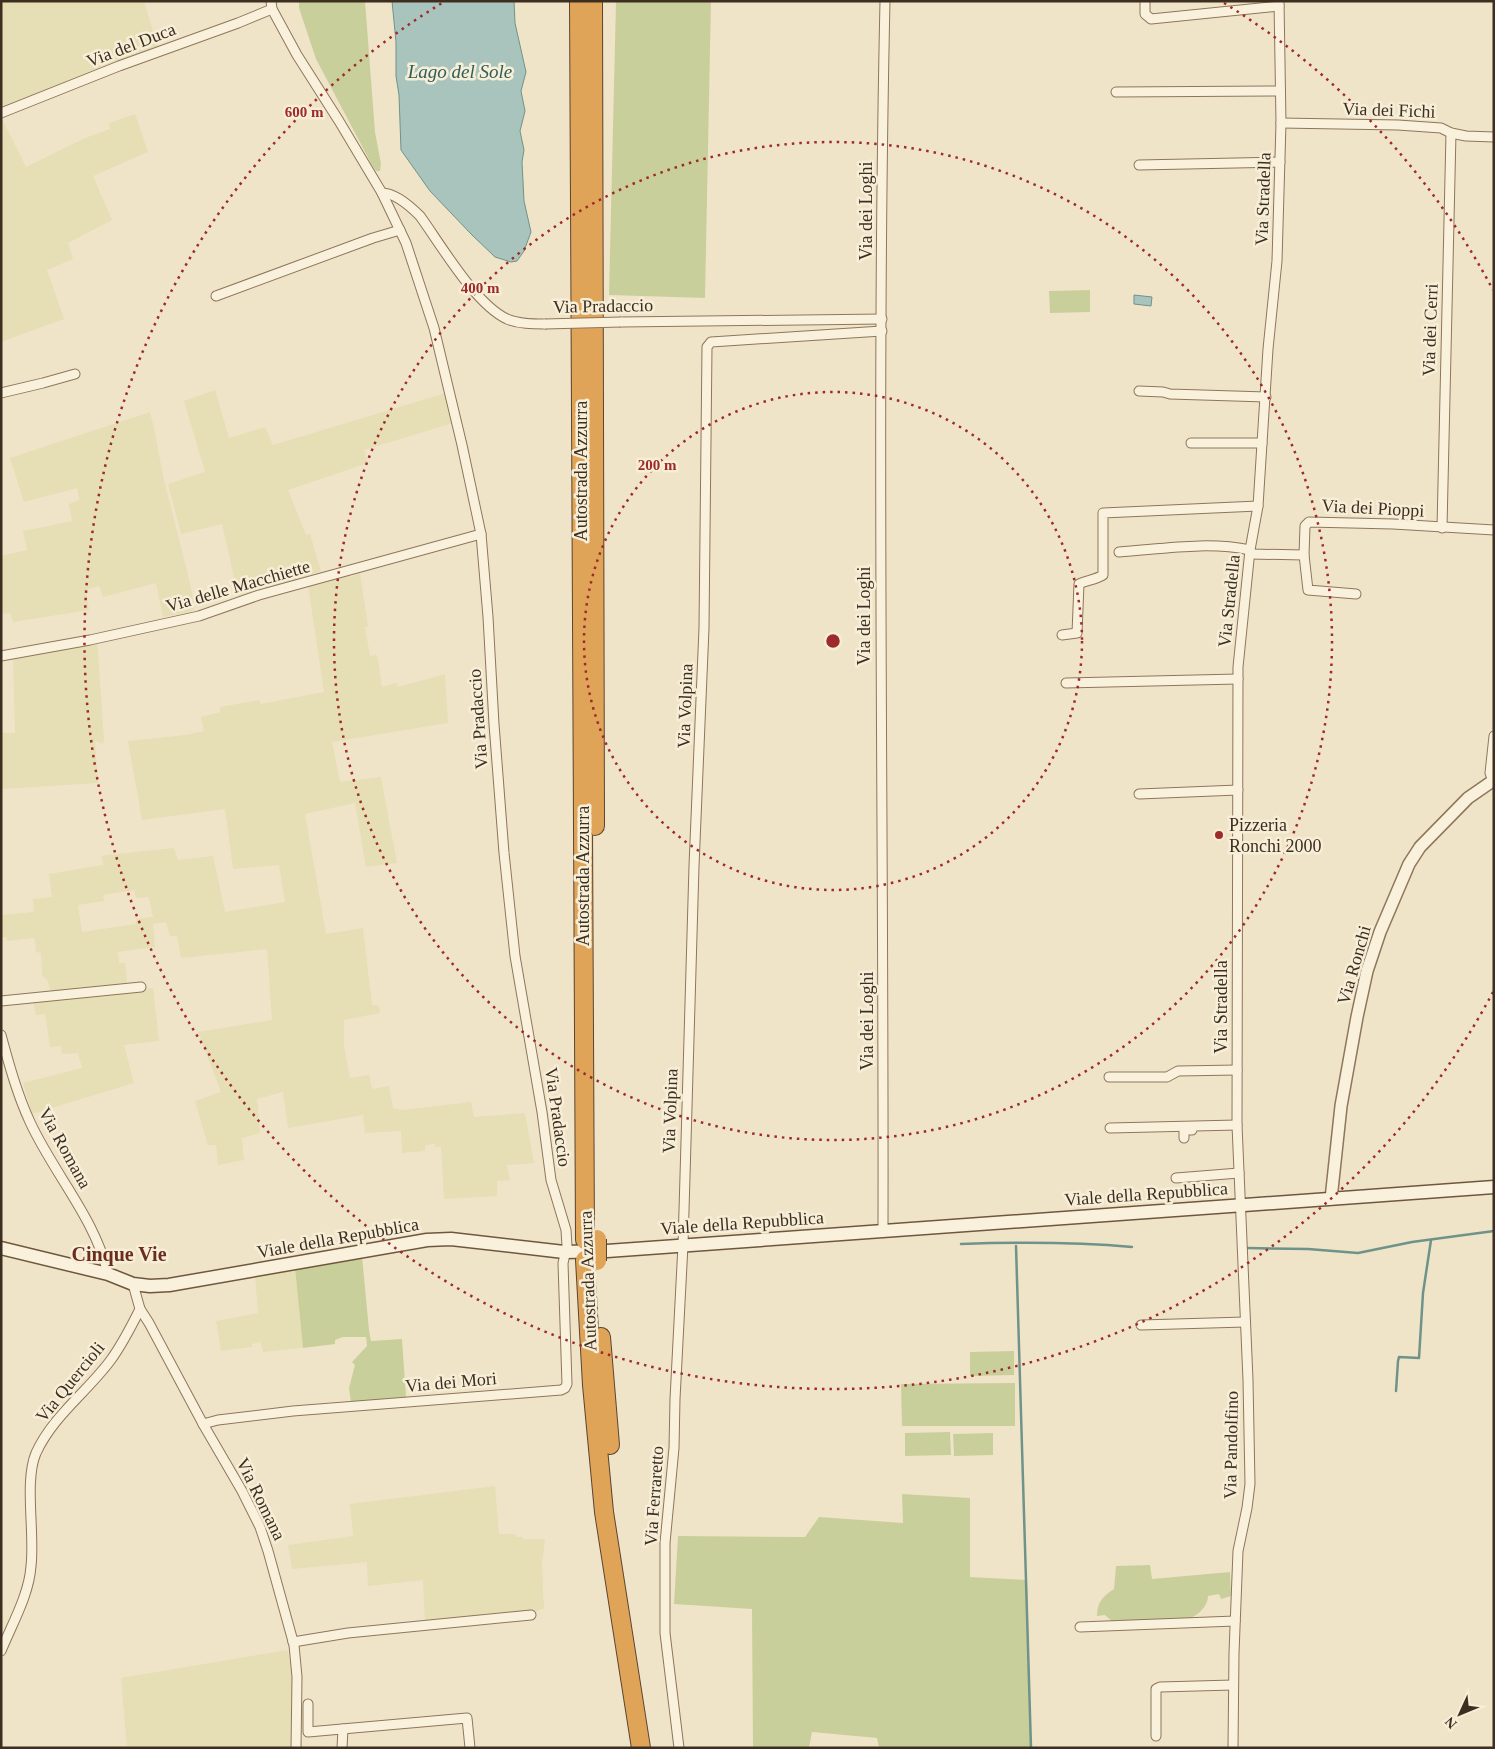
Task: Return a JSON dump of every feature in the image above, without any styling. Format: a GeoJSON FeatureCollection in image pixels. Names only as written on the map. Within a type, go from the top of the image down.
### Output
{"type":"FeatureCollection","features":[{"type":"Feature","properties":{"kind":"highway","name":"Autostrada Azzurra"},"geometry":{"type":"LineString","coordinates":[[579,1],[591,1240]]}},
{"type":"Feature","properties":{"kind":"highway","name":"Autostrada Azzurra"},"geometry":{"type":"LineString","coordinates":[[592,1],[592,1385],[604,1512],[641,1748]]}},
{"type":"Feature","properties":{"kind":"highway","name":"Autostrada Azzurra"},"geometry":{"type":"LineString","coordinates":[[591,1261],[616,1510],[653,1748]]}},
{"type":"Feature","properties":{"kind":"main road","name":"Viale della Repubblica"},"geometry":{"type":"LineString","coordinates":[[1,1248],[108,1274],[133,1284],[150,1286],[405,1242],[451,1238],[564,1252],[607,1251],[1494,1187]]}},
{"type":"Feature","properties":{"kind":"street","name":"Via dei Loghi"},"geometry":{"type":"LineString","coordinates":[[883,1230],[884,1012],[880,526],[882,142],[885,1]]}},
{"type":"Feature","properties":{"kind":"street"},"geometry":{"type":"LineString","coordinates":[[1145,1],[1145,14],[1151,19],[1279,3]]}},
{"type":"Feature","properties":{"kind":"street","name":"Via Stradella"},"geometry":{"type":"LineString","coordinates":[[1240,1205],[1237,1127],[1238,667],[1250,552],[1258,506],[1268,349],[1277,261],[1281,123],[1279,3]]}},
{"type":"Feature","properties":{"kind":"street","name":"Via Pradaccio"},"geometry":{"type":"LineString","coordinates":[[272,5],[306,70],[340,121],[382,193],[406,243],[434,328],[481,534],[504,853],[515,956],[542,1112],[551,1180],[566,1230],[567,1246],[564,1252]]}},
{"type":"Feature","properties":{"kind":"street","name":"Via del Duca"},"geometry":{"type":"LineString","coordinates":[[1,113],[119,66],[238,24],[272,5]]}},
{"type":"Feature","properties":{"kind":"street"},"geometry":{"type":"LineString","coordinates":[[1116,92],[1280,91]]}},
{"type":"Feature","properties":{"kind":"street","name":"Via dei Fichi"},"geometry":{"type":"LineString","coordinates":[[1281,123],[1441,128],[1451,133],[1466,136],[1494,137]]}},
{"type":"Feature","properties":{"kind":"street","name":"Via dei Cerri"},"geometry":{"type":"LineString","coordinates":[[1442,528],[1451,133]]}},
{"type":"Feature","properties":{"kind":"street"},"geometry":{"type":"LineString","coordinates":[[1139,165],[1280,162]]}},
{"type":"Feature","properties":{"kind":"street","name":"Via Pradaccio"},"geometry":{"type":"LineString","coordinates":[[382,193],[388,193],[413,208],[469,285],[492,309],[508,319],[528,324],[545,324],[882,319]]}},
{"type":"Feature","properties":{"kind":"street"},"geometry":{"type":"LineString","coordinates":[[216,296],[373,238],[400,230]]}},
{"type":"Feature","properties":{"kind":"street","name":"Via Volpina"},"geometry":{"type":"LineString","coordinates":[[683,1245],[694,876],[704,628],[707,347],[711,342],[882,331]]}},
{"type":"Feature","properties":{"kind":"street"},"geometry":{"type":"LineString","coordinates":[[1,393],[43,384],[75,374]]}},
{"type":"Feature","properties":{"kind":"street"},"geometry":{"type":"LineString","coordinates":[[1139,392],[1266,396]]}},
{"type":"Feature","properties":{"kind":"street"},"geometry":{"type":"LineString","coordinates":[[1191,443],[1262,443]]}},
{"type":"Feature","properties":{"kind":"street"},"geometry":{"type":"LineString","coordinates":[[1062,635],[1077,633],[1079,584],[1084,581],[1097,579],[1103,575],[1103,513],[1258,506]]}},
{"type":"Feature","properties":{"kind":"street","name":"Via dei Pioppi"},"geometry":{"type":"LineString","coordinates":[[1304,555],[1304,526],[1309,522],[1393,524],[1494,530]]}},
{"type":"Feature","properties":{"kind":"street","name":"Via delle Macchiette"},"geometry":{"type":"LineString","coordinates":[[1,656],[90,640],[199,616],[259,595],[481,534]]}},
{"type":"Feature","properties":{"kind":"street"},"geometry":{"type":"LineString","coordinates":[[1119,552],[1202,546],[1240,548],[1250,552],[1304,555],[1308,590],[1356,594]]}},
{"type":"Feature","properties":{"kind":"street"},"geometry":{"type":"LineString","coordinates":[[1066,684],[1238,679]]}},
{"type":"Feature","properties":{"kind":"street"},"geometry":{"type":"LineString","coordinates":[[1493,780],[1490,773],[1494,736]]}},
{"type":"Feature","properties":{"kind":"street","name":"Via Ronchi"},"geometry":{"type":"LineString","coordinates":[[1331,1199],[1341,1106],[1357,1017],[1367,971],[1380,932],[1409,864],[1420,847],[1468,798],[1493,780]]}},
{"type":"Feature","properties":{"kind":"street"},"geometry":{"type":"LineString","coordinates":[[1139,794],[1238,790]]}},
{"type":"Feature","properties":{"kind":"street"},"geometry":{"type":"LineString","coordinates":[[1,1001],[141,987]]}},
{"type":"Feature","properties":{"kind":"street","name":"Via Romana"},"geometry":{"type":"LineString","coordinates":[[1,1034],[19,1095],[30,1122],[94,1232],[103,1252],[108,1274]]}},
{"type":"Feature","properties":{"kind":"street"},"geometry":{"type":"LineString","coordinates":[[1109,1077],[1167,1077],[1178,1071],[1237,1070]]}},
{"type":"Feature","properties":{"kind":"street"},"geometry":{"type":"LineString","coordinates":[[1110,1128],[1237,1127]]}},
{"type":"Feature","properties":{"kind":"street"},"geometry":{"type":"LineString","coordinates":[[1184,1138],[1184,1130],[1237,1127]]}},
{"type":"Feature","properties":{"kind":"street"},"geometry":{"type":"LineString","coordinates":[[1176,1178],[1240,1173]]}},
{"type":"Feature","properties":{"kind":"street","name":"Via Pandolfino"},"geometry":{"type":"LineString","coordinates":[[1233,1748],[1233,1685],[1238,1551],[1250,1484],[1248,1380],[1240,1205]]}},
{"type":"Feature","properties":{"kind":"street","name":"Via Ferraretto"},"geometry":{"type":"LineString","coordinates":[[679,1748],[665,1633],[665,1606],[666,1543],[674,1448],[683,1245]]}},
{"type":"Feature","properties":{"kind":"street","name":"Via dei Mori"},"geometry":{"type":"LineString","coordinates":[[203,1424],[218,1420],[293,1411],[562,1390],[566,1388],[567,1384],[564,1252]]}},
{"type":"Feature","properties":{"kind":"street","name":"Via Romana"},"geometry":{"type":"LineString","coordinates":[[133,1284],[140,1309],[242,1491],[260,1527],[293,1642],[297,1677],[296,1748]]}},
{"type":"Feature","properties":{"kind":"street","name":"Via Quercioli"},"geometry":{"type":"LineString","coordinates":[[1,1651],[30,1578],[33,1535],[30,1483],[36,1453],[66,1408],[109,1362],[125,1339],[140,1309]]}},
{"type":"Feature","properties":{"kind":"street"},"geometry":{"type":"LineString","coordinates":[[1141,1325],[1245,1322]]}},
{"type":"Feature","properties":{"kind":"street"},"geometry":{"type":"LineString","coordinates":[[293,1642],[348,1633],[531,1615]]}},
{"type":"Feature","properties":{"kind":"street"},"geometry":{"type":"LineString","coordinates":[[1080,1627],[1235,1621]]}},
{"type":"Feature","properties":{"kind":"street"},"geometry":{"type":"LineString","coordinates":[[1156,1736],[1156,1689],[1160,1687],[1233,1685]]}},
{"type":"Feature","properties":{"kind":"street"},"geometry":{"type":"LineString","coordinates":[[308,1704],[308,1732],[467,1718],[470,1748]]}},
{"type":"Feature","properties":{"kind":"street"},"geometry":{"type":"LineString","coordinates":[[342,1748],[343,1729]]}},
{"type":"Feature","properties":{"kind":"shaded area"},"geometry":{"type":"Polygon","coordinates":[[[1,1],[144,1],[158,48],[1,108],[1,1]]]}},
{"type":"Feature","properties":{"kind":"shaded area"},"geometry":{"type":"Polygon","coordinates":[[[135,114],[148,152],[93,176],[112,220],[68,243],[73,259],[47,270],[64,319],[1,342],[1,117],[26,167],[85,138],[110,129],[109,123],[135,114]]]}},
{"type":"Feature","properties":{"kind":"shaded area"},"geometry":{"type":"Polygon","coordinates":[[[215,390],[229,438],[265,427],[273,445],[446,393],[453,423],[364,450],[368,463],[288,490],[306,535],[310,534],[321,571],[239,599],[222,524],[181,534],[168,484],[205,472],[184,401],[215,390]]]}},
{"type":"Feature","properties":{"kind":"shaded area"},"geometry":{"type":"Polygon","coordinates":[[[150,412],[163,476],[195,607],[193,611],[163,617],[156,583],[103,597],[99,586],[86,590],[89,610],[13,622],[10,613],[1,614],[1,556],[27,550],[23,531],[72,521],[69,504],[79,500],[77,488],[24,502],[10,458],[150,412]]]}},
{"type":"Feature","properties":{"kind":"shaded area"},"geometry":{"type":"Polygon","coordinates":[[[348,573],[351,577],[360,573],[370,656],[377,655],[382,687],[396,683],[398,687],[445,674],[448,723],[332,742],[340,782],[381,777],[397,863],[366,867],[355,803],[305,814],[326,934],[363,928],[372,1005],[379,1006],[380,1013],[344,1020],[344,1046],[350,1078],[369,1075],[372,1089],[389,1086],[393,1108],[402,1110],[471,1102],[474,1117],[525,1113],[534,1163],[507,1165],[510,1180],[497,1181],[497,1196],[444,1199],[441,1147],[435,1147],[435,1144],[425,1145],[425,1151],[402,1153],[401,1131],[365,1133],[363,1115],[288,1128],[283,1092],[257,1099],[260,1133],[242,1138],[244,1160],[218,1165],[216,1145],[208,1145],[195,1101],[221,1092],[198,1032],[272,1020],[267,949],[181,958],[177,936],[170,936],[166,922],[153,924],[155,947],[118,952],[119,963],[125,963],[128,990],[153,988],[159,1041],[124,1045],[134,1083],[32,1114],[23,1083],[82,1068],[78,1053],[62,1054],[61,1046],[50,1047],[45,1014],[36,1015],[33,999],[51,996],[48,981],[42,975],[41,953],[36,952],[35,940],[33,938],[7,941],[6,937],[1,938],[1,915],[34,912],[33,899],[52,897],[49,874],[103,865],[102,856],[106,855],[174,848],[178,860],[213,856],[225,912],[285,902],[279,865],[233,869],[225,809],[142,820],[128,741],[186,735],[204,731],[201,717],[220,712],[220,707],[259,700],[261,704],[324,692],[308,585],[348,573]],[[134,890],[103,895],[104,901],[78,905],[82,932],[136,924],[136,919],[153,917],[149,897],[136,898],[134,890]]]}},
{"type":"Feature","properties":{"kind":"shaded area"},"geometry":{"type":"Polygon","coordinates":[[[97,640],[104,739],[103,744],[95,741],[98,783],[1,789],[1,733],[15,733],[13,657],[97,640]]]}},
{"type":"Feature","properties":{"kind":"shaded area"},"geometry":{"type":"Polygon","coordinates":[[[295,1268],[303,1348],[263,1352],[260,1342],[252,1344],[252,1347],[221,1351],[216,1321],[258,1313],[255,1275],[295,1268]]]}},
{"type":"Feature","properties":{"kind":"shaded area"},"geometry":{"type":"Polygon","coordinates":[[[495,1486],[499,1534],[515,1534],[516,1537],[523,1537],[523,1539],[545,1539],[542,1565],[544,1609],[538,1610],[536,1614],[490,1618],[488,1613],[482,1614],[480,1618],[425,1622],[423,1580],[368,1586],[367,1562],[292,1569],[288,1545],[353,1536],[350,1504],[495,1486]]]}},
{"type":"Feature","properties":{"kind":"shaded area"},"geometry":{"type":"Polygon","coordinates":[[[287,1650],[291,1664],[292,1687],[290,1748],[127,1748],[121,1678],[287,1650]]]}},
{"type":"Feature","properties":{"kind":"green space"},"geometry":{"type":"Polygon","coordinates":[[[299,1],[365,1],[375,132],[381,164],[380,171],[376,171],[373,167],[316,59],[299,8],[299,1]]]}},
{"type":"Feature","properties":{"kind":"green space"},"geometry":{"type":"Polygon","coordinates":[[[616,1],[711,1],[705,298],[609,295],[616,1]]]}},
{"type":"Feature","properties":{"kind":"green space"},"geometry":{"type":"Polygon","coordinates":[[[1090,290],[1090,312],[1050,313],[1049,291],[1090,290]]]}},
{"type":"Feature","properties":{"kind":"green space"},"geometry":{"type":"Polygon","coordinates":[[[362,1256],[371,1341],[402,1339],[406,1397],[351,1402],[349,1388],[355,1365],[352,1362],[367,1346],[366,1337],[343,1337],[335,1340],[335,1344],[303,1348],[295,1268],[362,1256]]]}},
{"type":"Feature","properties":{"kind":"green space"},"geometry":{"type":"Polygon","coordinates":[[[1014,1351],[1014,1375],[970,1376],[970,1352],[1014,1351]]]}},
{"type":"Feature","properties":{"kind":"green space"},"geometry":{"type":"Polygon","coordinates":[[[1015,1383],[1015,1426],[902,1426],[901,1384],[1015,1383]]]}},
{"type":"Feature","properties":{"kind":"green space"},"geometry":{"type":"Polygon","coordinates":[[[950,1432],[951,1455],[905,1456],[905,1433],[950,1432]]]}},
{"type":"Feature","properties":{"kind":"green space"},"geometry":{"type":"Polygon","coordinates":[[[993,1433],[993,1455],[954,1456],[953,1434],[993,1433]]]}},
{"type":"Feature","properties":{"kind":"green space"},"geometry":{"type":"Polygon","coordinates":[[[902,1494],[970,1498],[970,1577],[1027,1580],[1031,1748],[879,1748],[877,1738],[812,1732],[809,1748],[753,1748],[752,1609],[674,1604],[678,1536],[805,1537],[819,1517],[903,1523],[902,1494]]]}},
{"type":"Feature","properties":{"kind":"green space"},"geometry":{"type":"Polygon","coordinates":[[[1150,1565],[1152,1579],[1230,1572],[1231,1596],[1221,1599],[1219,1594],[1208,1596],[1203,1609],[1191,1618],[1114,1623],[1105,1615],[1097,1616],[1101,1600],[1114,1589],[1116,1566],[1150,1565]]]}},
{"type":"Feature","properties":{"kind":"water","name":"Lago del Sole"},"geometry":{"type":"Polygon","coordinates":[[[392,1],[514,1],[515,23],[526,72],[521,91],[525,111],[520,131],[524,150],[522,162],[524,201],[531,232],[524,251],[517,261],[511,262],[495,257],[472,235],[430,191],[401,150],[399,95],[396,76],[396,42],[392,1]]]}},
{"type":"Feature","properties":{"kind":"water"},"geometry":{"type":"Polygon","coordinates":[[[1134,295],[1152,297],[1151,306],[1134,304],[1134,295]]]}},
{"type":"Feature","properties":{"kind":"waterway"},"geometry":{"type":"LineString","coordinates":[[1246,1248],[1308,1249],[1358,1253],[1412,1242],[1494,1231]]}},
{"type":"Feature","properties":{"kind":"waterway"},"geometry":{"type":"LineString","coordinates":[[1396,1391],[1399,1357],[1419,1358],[1423,1293],[1431,1240]]}},
{"type":"Feature","properties":{"kind":"waterway"},"geometry":{"type":"LineString","coordinates":[[961,1244],[1046,1243],[1132,1247]]}},
{"type":"Feature","properties":{"kind":"waterway"},"geometry":{"type":"LineString","coordinates":[[1016,1246],[1031,1748]]}},
{"type":"Feature","properties":{"kind":"place","name":"Pizzeria Ronchi 2000"},"geometry":{"type":"Point","coordinates":[1219,835]}},
{"type":"Feature","properties":{"kind":"district","name":"Cinque Vie"},"geometry":{"type":"Point","coordinates":[119,1254]}}]}
